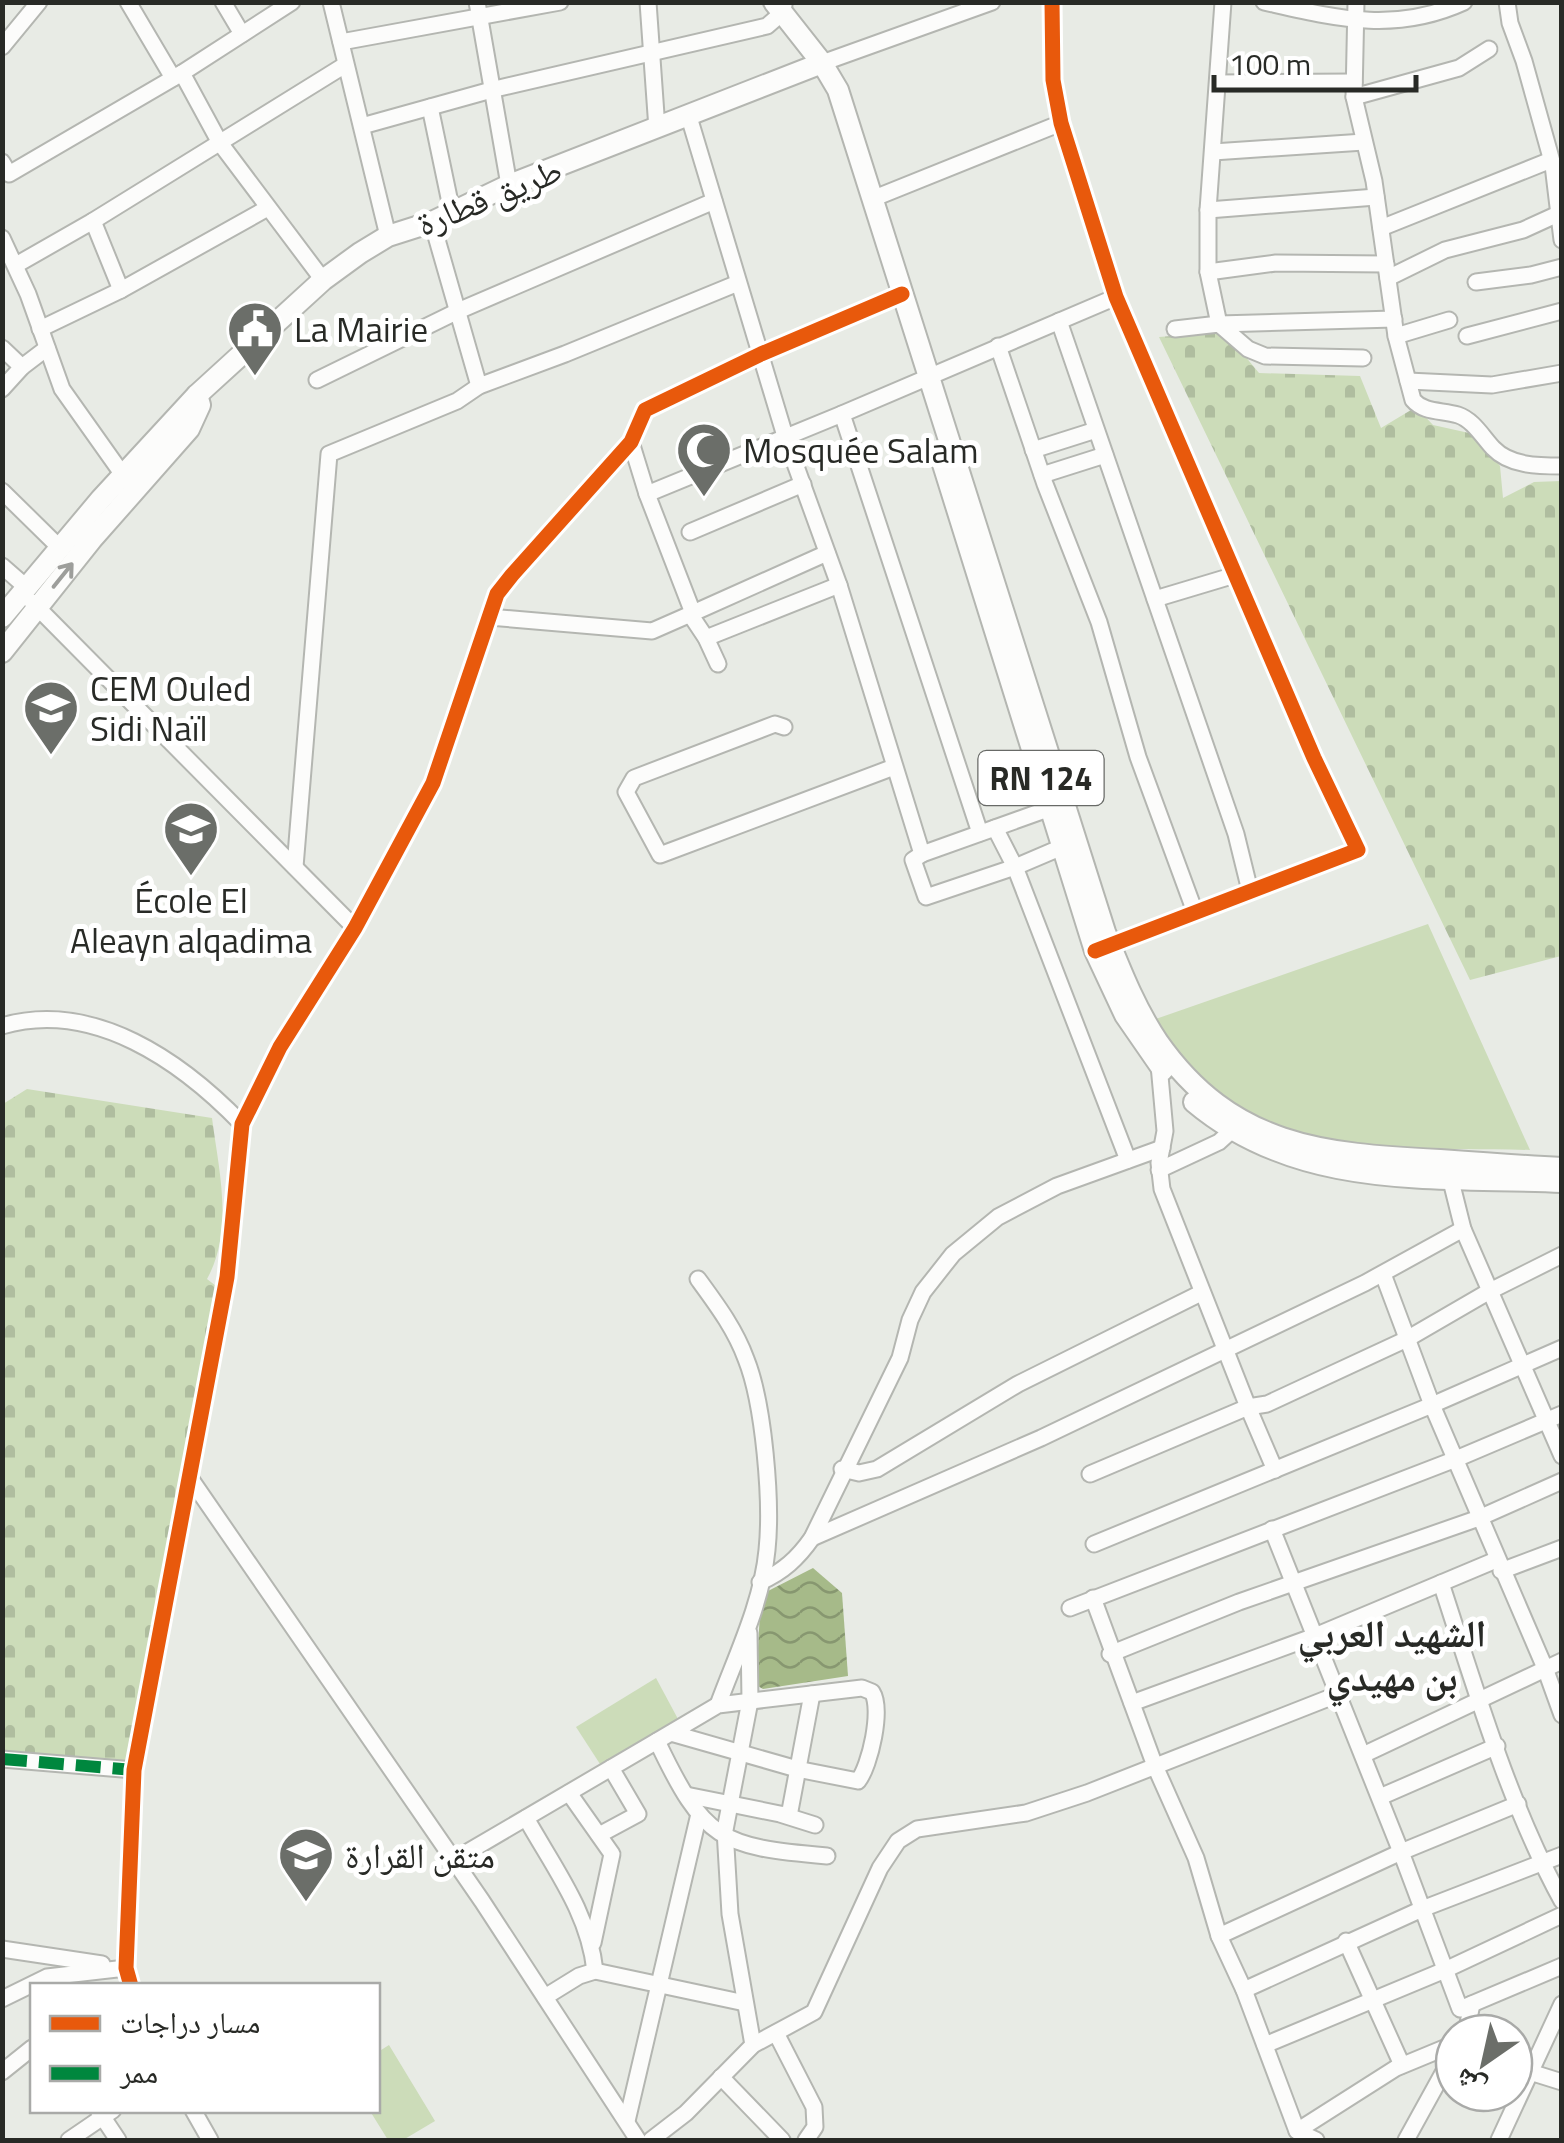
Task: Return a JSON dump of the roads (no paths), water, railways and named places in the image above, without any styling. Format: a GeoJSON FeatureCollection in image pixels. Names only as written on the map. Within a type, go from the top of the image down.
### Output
{"type":"FeatureCollection","features":[{"type":"Feature","properties":{"kind":"main road","name":"RN 124"},"geometry":{"type":"LineString","coordinates":[[780,6],[838,90],[897,296]]}},
{"type":"Feature","properties":{"kind":"main road","name":"RN 124"},"geometry":{"type":"LineString","coordinates":[[822,62],[826,94],[897,296],[1125,1015],[1158,1066],[1187,1096],[1280,1154],[1326,1168],[1373,1174],[1562,1168]]}},
{"type":"Feature","properties":{"kind":"main road","name":"طريق قطارة"},"geometry":{"type":"LineString","coordinates":[[2,617],[197,395],[323,280],[388,236],[432,222],[509,185],[822,62]]}},
{"type":"Feature","properties":{"kind":"main road","name":"طريق قطارة"},"geometry":{"type":"LineString","coordinates":[[2,652],[92,539],[188,429],[200,405],[197,395]]}},
{"type":"Feature","properties":{"kind":"main road","name":"RN 124"},"geometry":{"type":"LineString","coordinates":[[1058,806],[1062,847],[1103,948],[1170,1058],[1238,1126]]}},
{"type":"Feature","properties":{"kind":"main road","name":"RN 124"},"geometry":{"type":"LineString","coordinates":[[1448,1169],[1562,1182]]}},
{"type":"Feature","properties":{"kind":"street"},"geometry":{"type":"LineString","coordinates":[[2,47],[39,2]]}},
{"type":"Feature","properties":{"kind":"street"},"geometry":{"type":"LineString","coordinates":[[128,2],[266,209],[323,280]]}},
{"type":"Feature","properties":{"kind":"street"},"geometry":{"type":"LineString","coordinates":[[223,2],[242,34]]}},
{"type":"Feature","properties":{"kind":"street"},"geometry":{"type":"LineString","coordinates":[[2,192],[6,168],[178,75],[292,2]]}},
{"type":"Feature","properties":{"kind":"street"},"geometry":{"type":"LineString","coordinates":[[331,2],[388,236]]}},
{"type":"Feature","properties":{"kind":"street"},"geometry":{"type":"LineString","coordinates":[[340,42],[478,9],[560,2]]}},
{"type":"Feature","properties":{"kind":"street"},"geometry":{"type":"LineString","coordinates":[[648,2],[657,129]]}},
{"type":"Feature","properties":{"kind":"street"},"geometry":{"type":"LineString","coordinates":[[822,62],[992,2]]}},
{"type":"Feature","properties":{"kind":"street"},"geometry":{"type":"LineString","coordinates":[[1052,2],[1053,80],[1062,123],[1116,296],[1314,758],[1358,850],[1103,948]]}},
{"type":"Feature","properties":{"kind":"street"},"geometry":{"type":"LineString","coordinates":[[1223,2],[1208,210],[1208,272],[1219,324],[1248,349],[1265,356],[1363,358]]}},
{"type":"Feature","properties":{"kind":"street"},"geometry":{"type":"LineString","coordinates":[[1264,2],[1355,22],[1426,16],[1464,2]]}},
{"type":"Feature","properties":{"kind":"street"},"geometry":{"type":"LineString","coordinates":[[1356,2],[1354,90],[1376,197],[1395,327],[1416,404],[1460,416],[1497,452],[1532,466],[1562,466]]}},
{"type":"Feature","properties":{"kind":"street"},"geometry":{"type":"LineString","coordinates":[[1507,2],[1510,24],[1551,160],[1561,237]]}},
{"type":"Feature","properties":{"kind":"street"},"geometry":{"type":"LineString","coordinates":[[362,126],[494,89],[767,26],[780,6]]}},
{"type":"Feature","properties":{"kind":"street"},"geometry":{"type":"LineString","coordinates":[[478,9],[509,185]]}},
{"type":"Feature","properties":{"kind":"street"},"geometry":{"type":"LineString","coordinates":[[1219,83],[1354,90],[1459,68],[1489,49]]}},
{"type":"Feature","properties":{"kind":"street"},"geometry":{"type":"LineString","coordinates":[[16,264],[346,65]]}},
{"type":"Feature","properties":{"kind":"street"},"geometry":{"type":"LineString","coordinates":[[430,107],[452,212]]}},
{"type":"Feature","properties":{"kind":"street"},"geometry":{"type":"LineString","coordinates":[[690,116],[785,436],[839,585],[922,854]]}},
{"type":"Feature","properties":{"kind":"street"},"geometry":{"type":"LineString","coordinates":[[872,199],[1062,123]]}},
{"type":"Feature","properties":{"kind":"street"},"geometry":{"type":"LineString","coordinates":[[1213,152],[1364,142]]}},
{"type":"Feature","properties":{"kind":"street"},"geometry":{"type":"LineString","coordinates":[[1381,228],[1551,160]]}},
{"type":"Feature","properties":{"kind":"street"},"geometry":{"type":"LineString","coordinates":[[1208,210],[1376,197]]}},
{"type":"Feature","properties":{"kind":"street"},"geometry":{"type":"LineString","coordinates":[[317,380],[458,311],[714,202]]}},
{"type":"Feature","properties":{"kind":"street"},"geometry":{"type":"LineString","coordinates":[[40,329],[121,290],[266,209]]}},
{"type":"Feature","properties":{"kind":"street"},"geometry":{"type":"LineString","coordinates":[[1208,272],[1276,263],[1387,271],[1445,250],[1523,230],[1558,214]]}},
{"type":"Feature","properties":{"kind":"street"},"geometry":{"type":"LineString","coordinates":[[93,221],[121,290]]}},
{"type":"Feature","properties":{"kind":"street"},"geometry":{"type":"LineString","coordinates":[[432,222],[478,386]]}},
{"type":"Feature","properties":{"kind":"street"},"geometry":{"type":"LineString","coordinates":[[2,238],[16,264],[71,405],[123,475]]}},
{"type":"Feature","properties":{"kind":"street"},"geometry":{"type":"LineString","coordinates":[[1476,282],[1562,267]]}},
{"type":"Feature","properties":{"kind":"street"},"geometry":{"type":"LineString","coordinates":[[296,867],[329,454],[457,401],[478,386],[738,283]]}},
{"type":"Feature","properties":{"kind":"street"},"geometry":{"type":"LineString","coordinates":[[128,1976],[134,1770],[226,1277],[242,1124],[280,1047],[355,928],[433,783],[497,594],[512,575],[631,442],[645,410],[761,354],[897,296]]}},
{"type":"Feature","properties":{"kind":"street"},"geometry":{"type":"LineString","coordinates":[[647,494],[1116,296]]}},
{"type":"Feature","properties":{"kind":"street"},"geometry":{"type":"LineString","coordinates":[[1466,336],[1562,311]]}},
{"type":"Feature","properties":{"kind":"street"},"geometry":{"type":"LineString","coordinates":[[1058,320],[1236,834],[1250,891]]}},
{"type":"Feature","properties":{"kind":"street"},"geometry":{"type":"LineString","coordinates":[[1175,329],[1219,324],[1395,327],[1449,320]]}},
{"type":"Feature","properties":{"kind":"street"},"geometry":{"type":"LineString","coordinates":[[998,346],[1042,475],[1099,622],[1138,757],[1195,912]]}},
{"type":"Feature","properties":{"kind":"street"},"geometry":{"type":"LineString","coordinates":[[2,348],[22,367]]}},
{"type":"Feature","properties":{"kind":"street"},"geometry":{"type":"LineString","coordinates":[[2,389],[22,367],[48,348]]}},
{"type":"Feature","properties":{"kind":"street"},"geometry":{"type":"LineString","coordinates":[[1408,381],[1492,385],[1562,374]]}},
{"type":"Feature","properties":{"kind":"street"},"geometry":{"type":"LineString","coordinates":[[842,414],[988,831],[1015,867],[1128,1160]]}},
{"type":"Feature","properties":{"kind":"street"},"geometry":{"type":"LineString","coordinates":[[1033,450],[1096,430]]}},
{"type":"Feature","properties":{"kind":"street"},"geometry":{"type":"LineString","coordinates":[[631,442],[692,614],[718,664]]}},
{"type":"Feature","properties":{"kind":"street"},"geometry":{"type":"LineString","coordinates":[[1042,475],[1105,455]]}},
{"type":"Feature","properties":{"kind":"street"},"geometry":{"type":"LineString","coordinates":[[690,532],[803,484]]}},
{"type":"Feature","properties":{"kind":"street"},"geometry":{"type":"LineString","coordinates":[[2,492],[60,548]]}},
{"type":"Feature","properties":{"kind":"street"},"geometry":{"type":"LineString","coordinates":[[489,617],[652,631],[827,553]]}},
{"type":"Feature","properties":{"kind":"street"},"geometry":{"type":"LineString","coordinates":[[2,566],[38,608],[355,928]]}},
{"type":"Feature","properties":{"kind":"street"},"geometry":{"type":"LineString","coordinates":[[1154,599],[1235,575]]}},
{"type":"Feature","properties":{"kind":"street"},"geometry":{"type":"LineString","coordinates":[[706,638],[839,585]]}},
{"type":"Feature","properties":{"kind":"street"},"geometry":{"type":"LineString","coordinates":[[784,727],[774,724],[634,778],[626,792],[660,856],[894,767]]}},
{"type":"Feature","properties":{"kind":"street"},"geometry":{"type":"LineString","coordinates":[[1058,806],[913,860],[926,897],[1062,847]]}},
{"type":"Feature","properties":{"kind":"street"},"geometry":{"type":"LineString","coordinates":[[2,1026],[24,1019],[55,1020],[108,1030],[136,1041],[206,1087],[242,1124]]}},
{"type":"Feature","properties":{"kind":"street"},"geometry":{"type":"LineString","coordinates":[[1158,1066],[1164,1132],[1159,1170],[1162,1189],[1200,1293],[1275,1470]]}},
{"type":"Feature","properties":{"kind":"street"},"geometry":{"type":"LineString","coordinates":[[1159,1170],[1219,1142],[1238,1126]]}},
{"type":"Feature","properties":{"kind":"street"},"geometry":{"type":"LineString","coordinates":[[760,1582],[798,1558],[812,1538],[900,1358],[910,1320],[923,1292],[953,1254],[998,1217],[1058,1186],[1162,1148]]}},
{"type":"Feature","properties":{"kind":"street"},"geometry":{"type":"LineString","coordinates":[[1448,1169],[1463,1229],[1488,1292],[1554,1416],[1562,1456]]}},
{"type":"Feature","properties":{"kind":"street"},"geometry":{"type":"LineString","coordinates":[[812,1538],[1041,1438],[1383,1274],[1463,1229]]}},
{"type":"Feature","properties":{"kind":"street"},"geometry":{"type":"LineString","coordinates":[[1090,1474],[1248,1407],[1267,1404],[1408,1338],[1562,1255]]}},
{"type":"Feature","properties":{"kind":"street"},"geometry":{"type":"LineString","coordinates":[[1383,1274],[1432,1405],[1562,1715]]}},
{"type":"Feature","properties":{"kind":"street"},"geometry":{"type":"LineString","coordinates":[[698,1280],[726,1318],[747,1362],[760,1423],[768,1508],[767,1552],[760,1582],[718,1705]]}},
{"type":"Feature","properties":{"kind":"street"},"geometry":{"type":"LineString","coordinates":[[842,1470],[859,1472],[887,1464],[1018,1384],[1200,1293]]}},
{"type":"Feature","properties":{"kind":"street"},"geometry":{"type":"LineString","coordinates":[[1094,1544],[1562,1348]]}},
{"type":"Feature","properties":{"kind":"street"},"geometry":{"type":"LineString","coordinates":[[1070,1608],[1456,1459],[1554,1416]]}},
{"type":"Feature","properties":{"kind":"street"},"geometry":{"type":"LineString","coordinates":[[190,1478],[454,1860],[638,2140]]}},
{"type":"Feature","properties":{"kind":"street"},"geometry":{"type":"LineString","coordinates":[[1111,1653],[1479,1518],[1562,1481]]}},
{"type":"Feature","properties":{"kind":"street"},"geometry":{"type":"LineString","coordinates":[[1272,1529],[1460,2009],[1562,1966]]}},
{"type":"Feature","properties":{"kind":"street"},"geometry":{"type":"LineString","coordinates":[[1132,1702],[1315,1636],[1441,1583],[1562,1548]]}},
{"type":"Feature","properties":{"kind":"street"},"geometry":{"type":"LineString","coordinates":[[1441,1583],[1478,1699],[1541,1862],[1562,1901]]}},
{"type":"Feature","properties":{"kind":"street"},"geometry":{"type":"LineString","coordinates":[[1093,1598],[1155,1766],[1196,1858],[1219,1936],[1244,1990],[1297,2131],[1316,2140]]}},
{"type":"Feature","properties":{"kind":"street"},"geometry":{"type":"LineString","coordinates":[[749,1621],[750,1701],[725,1837],[730,1914],[753,2045]]}},
{"type":"Feature","properties":{"kind":"street"},"geometry":{"type":"LineString","coordinates":[[1362,1755],[1562,1662]]}},
{"type":"Feature","properties":{"kind":"street"},"geometry":{"type":"LineString","coordinates":[[454,1860],[718,1705],[862,1688],[872,1692],[878,1709],[861,1778],[850,1780],[664,1737]]}},
{"type":"Feature","properties":{"kind":"street"},"geometry":{"type":"LineString","coordinates":[[789,1816],[812,1694]]}},
{"type":"Feature","properties":{"kind":"street"},"geometry":{"type":"LineString","coordinates":[[651,2140],[686,2113],[753,2045],[814,2012],[880,1868],[898,1840],[917,1828],[1026,1813],[1339,1694]]}},
{"type":"Feature","properties":{"kind":"street"},"geometry":{"type":"LineString","coordinates":[[664,1737],[686,1796],[710,1828],[751,1847],[827,1856]]}},
{"type":"Feature","properties":{"kind":"street"},"geometry":{"type":"LineString","coordinates":[[1380,1798],[1496,1746]]}},
{"type":"Feature","properties":{"kind":"street"},"geometry":{"type":"LineString","coordinates":[[2,1759],[134,1770]]}},
{"type":"Feature","properties":{"kind":"street"},"geometry":{"type":"LineString","coordinates":[[599,1835],[638,1814],[611,1768]]}},
{"type":"Feature","properties":{"kind":"street"},"geometry":{"type":"LineString","coordinates":[[569,1793],[612,1854],[592,1944]]}},
{"type":"Feature","properties":{"kind":"street"},"geometry":{"type":"LineString","coordinates":[[686,1796],[730,1802],[815,1826]]}},
{"type":"Feature","properties":{"kind":"street"},"geometry":{"type":"LineString","coordinates":[[1219,1936],[1401,1852],[1518,1804]]}},
{"type":"Feature","properties":{"kind":"street"},"geometry":{"type":"LineString","coordinates":[[626,2122],[699,1814]]}},
{"type":"Feature","properties":{"kind":"street"},"geometry":{"type":"LineString","coordinates":[[526,1818],[585,1921],[596,1971]]}},
{"type":"Feature","properties":{"kind":"street"},"geometry":{"type":"LineString","coordinates":[[1244,1990],[1422,1909],[1562,1855]]}},
{"type":"Feature","properties":{"kind":"street"},"geometry":{"type":"LineString","coordinates":[[1265,2045],[1445,1970],[1562,1915]]}},
{"type":"Feature","properties":{"kind":"street"},"geometry":{"type":"LineString","coordinates":[[1346,1942],[1402,2065]]}},
{"type":"Feature","properties":{"kind":"street"},"geometry":{"type":"LineString","coordinates":[[2,1949],[128,1976]]}},
{"type":"Feature","properties":{"kind":"street"},"geometry":{"type":"LineString","coordinates":[[545,1997],[578,1976],[596,1971],[744,2003]]}},
{"type":"Feature","properties":{"kind":"street"},"geometry":{"type":"LineString","coordinates":[[35,1983],[48,1977],[128,1976]]}},
{"type":"Feature","properties":{"kind":"street"},"geometry":{"type":"LineString","coordinates":[[2,1998],[30,1985]]}},
{"type":"Feature","properties":{"kind":"street"},"geometry":{"type":"LineString","coordinates":[[1470,2013],[1472,2004]]}},
{"type":"Feature","properties":{"kind":"street"},"geometry":{"type":"LineString","coordinates":[[1534,2064],[1562,2004]]}},
{"type":"Feature","properties":{"kind":"street"},"geometry":{"type":"LineString","coordinates":[[776,2033],[814,2107],[815,2127],[806,2140]]}},
{"type":"Feature","properties":{"kind":"street"},"geometry":{"type":"LineString","coordinates":[[2,2072],[30,2050]]}},
{"type":"Feature","properties":{"kind":"street"},"geometry":{"type":"LineString","coordinates":[[1297,2131],[1402,2065],[1434,2052]]}},
{"type":"Feature","properties":{"kind":"street"},"geometry":{"type":"LineString","coordinates":[[1534,2073],[1562,2082]]}},
{"type":"Feature","properties":{"kind":"street"},"geometry":{"type":"LineString","coordinates":[[720,2076],[776,2138]]}},
{"type":"Feature","properties":{"kind":"street"},"geometry":{"type":"LineString","coordinates":[[1406,2140],[1434,2089]]}},
{"type":"Feature","properties":{"kind":"street"},"geometry":{"type":"LineString","coordinates":[[70,2140],[104,2113],[118,2140]]}},
{"type":"Feature","properties":{"kind":"street"},"geometry":{"type":"LineString","coordinates":[[195,2113],[210,2140]]}},
{"type":"Feature","properties":{"kind":"street"},"geometry":{"type":"LineString","coordinates":[[1499,2140],[1511,2113]]}},
{"type":"Feature","properties":{"kind":"water"},"geometry":{"type":"Polygon","coordinates":[[[813,1568],[842,1593],[848,1676],[763,1689],[756,1685],[760,1612],[768,1591],[813,1568]]]}},
{"type":"Feature","properties":{"kind":"place","name":"La Mairie"},"geometry":{"type":"Point","coordinates":[255,378]}},
{"type":"Feature","properties":{"kind":"place","name":"Mosquée Salam"},"geometry":{"type":"Point","coordinates":[704,499]}},
{"type":"Feature","properties":{"kind":"place","name":"CEM Ouled Sidi Naïl"},"geometry":{"type":"Point","coordinates":[51,757]}},
{"type":"Feature","properties":{"kind":"place","name":"École El Aleayn alqadima"},"geometry":{"type":"Point","coordinates":[191,878]}},
{"type":"Feature","properties":{"kind":"place","name":"متقن القرارة"},"geometry":{"type":"Point","coordinates":[306,1904]}},
{"type":"Feature","properties":{"kind":"district","name":"الشهيد العربي بن مهيدي"},"geometry":{"type":"Point","coordinates":[1392,1655]}}]}
